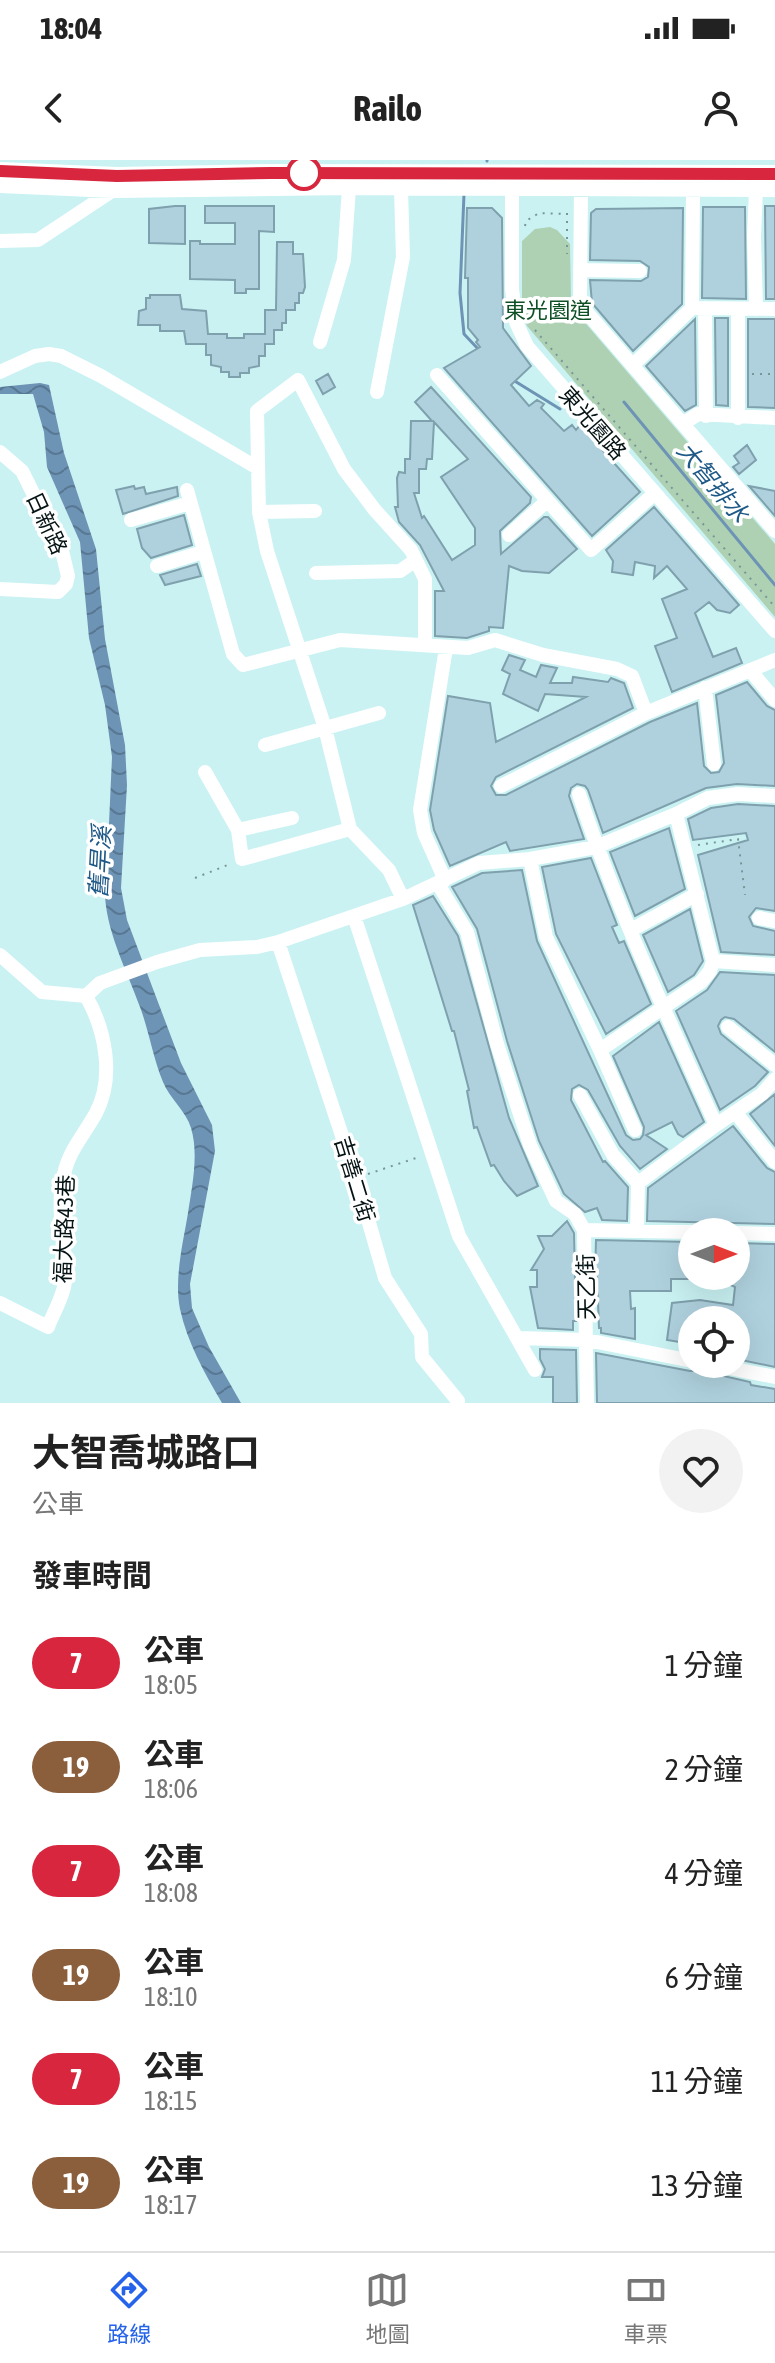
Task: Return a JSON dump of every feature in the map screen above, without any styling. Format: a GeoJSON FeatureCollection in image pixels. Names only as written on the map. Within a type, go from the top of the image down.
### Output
{"type":"FeatureCollection","features":[{"type":"Feature","properties":{"kind":"street"},"geometry":{"type":"LineString","coordinates":[[0,171],[37,166],[117,176],[157,168],[469,167],[581,182],[693,190],[775,190]]}},
{"type":"Feature","properties":{"kind":"street"},"geometry":{"type":"LineString","coordinates":[[270,166],[272,188]]}},
{"type":"Feature","properties":{"kind":"street","name":"東光園路"},"geometry":{"type":"LineString","coordinates":[[512,174],[512,289],[516,322],[527,346],[775,631]]}},
{"type":"Feature","properties":{"kind":"street"},"geometry":{"type":"LineString","coordinates":[[0,186],[113,191],[272,188],[512,190],[581,182],[775,174]]}},
{"type":"Feature","properties":{"kind":"street"},"geometry":{"type":"LineString","coordinates":[[0,241],[38,240],[113,191],[117,176]]}},
{"type":"Feature","properties":{"kind":"street"},"geometry":{"type":"LineString","coordinates":[[581,182],[580,301],[584,309],[775,531]]}},
{"type":"Feature","properties":{"kind":"street"},"geometry":{"type":"LineString","coordinates":[[320,342],[344,260],[349,188]]}},
{"type":"Feature","properties":{"kind":"street"},"geometry":{"type":"LineString","coordinates":[[377,392],[403,257],[401,189]]}},
{"type":"Feature","properties":{"kind":"street"},"geometry":{"type":"LineString","coordinates":[[693,190],[706,416]]}},
{"type":"Feature","properties":{"kind":"street"},"geometry":{"type":"LineString","coordinates":[[756,190],[756,309]]}},
{"type":"Feature","properties":{"kind":"street"},"geometry":{"type":"LineString","coordinates":[[580,270],[640,271]]}},
{"type":"Feature","properties":{"kind":"street"},"geometry":{"type":"LineString","coordinates":[[634,364],[699,308],[775,309]]}},
{"type":"Feature","properties":{"kind":"street"},"geometry":{"type":"LineString","coordinates":[[738,309],[738,418]]}},
{"type":"Feature","properties":{"kind":"street"},"geometry":{"type":"LineString","coordinates":[[6,369],[35,356],[61,356],[101,376],[256,467]]}},
{"type":"Feature","properties":{"kind":"street"},"geometry":{"type":"LineString","coordinates":[[437,375],[591,550],[655,493]]}},
{"type":"Feature","properties":{"kind":"street"},"geometry":{"type":"LineString","coordinates":[[403,899],[389,870],[350,829],[325,728],[267,551],[259,512],[257,411],[298,380],[344,469],[416,560],[425,579],[425,645]]}},
{"type":"Feature","properties":{"kind":"street"},"geometry":{"type":"LineString","coordinates":[[684,423],[698,414],[775,418]]}},
{"type":"Feature","properties":{"kind":"street","name":"日新路"},"geometry":{"type":"LineString","coordinates":[[0,452],[22,471],[58,541],[68,576],[66,584],[58,592],[0,589]]}},
{"type":"Feature","properties":{"kind":"street"},"geometry":{"type":"LineString","coordinates":[[131,520],[189,497],[233,654],[243,665],[340,640],[446,648],[468,648],[495,640],[543,655],[617,669],[632,676],[646,713]]}},
{"type":"Feature","properties":{"kind":"street"},"geometry":{"type":"LineString","coordinates":[[509,535],[547,501]]}},
{"type":"Feature","properties":{"kind":"street"},"geometry":{"type":"LineString","coordinates":[[259,512],[315,511]]}},
{"type":"Feature","properties":{"kind":"street"},"geometry":{"type":"LineString","coordinates":[[157,566],[203,552]]}},
{"type":"Feature","properties":{"kind":"street"},"geometry":{"type":"LineString","coordinates":[[316,573],[400,571],[416,560]]}},
{"type":"Feature","properties":{"kind":"street"},"geometry":{"type":"LineString","coordinates":[[446,648],[420,810],[424,833],[442,882],[467,932],[497,1044],[530,1145],[556,1201],[575,1214],[584,1230]]}},
{"type":"Feature","properties":{"kind":"street"},"geometry":{"type":"LineString","coordinates":[[501,786],[646,713],[775,660]]}},
{"type":"Feature","properties":{"kind":"street"},"geometry":{"type":"LineString","coordinates":[[750,670],[775,700]]}},
{"type":"Feature","properties":{"kind":"street"},"geometry":{"type":"LineString","coordinates":[[705,688],[714,764]]}},
{"type":"Feature","properties":{"kind":"street"},"geometry":{"type":"LineString","coordinates":[[265,745],[379,713]]}},
{"type":"Feature","properties":{"kind":"street"},"geometry":{"type":"LineString","coordinates":[[205,772],[238,830],[242,859],[350,829]]}},
{"type":"Feature","properties":{"kind":"street"},"geometry":{"type":"LineString","coordinates":[[579,794],[596,847],[663,1009],[716,1125]]}},
{"type":"Feature","properties":{"kind":"street"},"geometry":{"type":"LineString","coordinates":[[0,955],[42,992],[86,996],[100,983],[157,962],[200,950],[257,947],[278,942],[403,899],[479,863],[530,859],[596,847],[708,798],[738,794],[775,796]]}},
{"type":"Feature","properties":{"kind":"street"},"geometry":{"type":"LineString","coordinates":[[600,1050],[701,982],[710,971],[713,961],[676,814]]}},
{"type":"Feature","properties":{"kind":"street"},"geometry":{"type":"LineString","coordinates":[[238,830],[292,818]]}},
{"type":"Feature","properties":{"kind":"street"},"geometry":{"type":"LineString","coordinates":[[530,859],[546,937],[635,1130]]}},
{"type":"Feature","properties":{"kind":"street"},"geometry":{"type":"LineString","coordinates":[[631,930],[697,894]]}},
{"type":"Feature","properties":{"kind":"street"},"geometry":{"type":"LineString","coordinates":[[354,916],[459,1236],[535,1370]]}},
{"type":"Feature","properties":{"kind":"street"},"geometry":{"type":"LineString","coordinates":[[759,918],[775,921]]}},
{"type":"Feature","properties":{"kind":"street","name":"吉善二街"},"geometry":{"type":"LineString","coordinates":[[278,942],[356,1178],[385,1278],[421,1334],[422,1357],[458,1401]]}},
{"type":"Feature","properties":{"kind":"street"},"geometry":{"type":"LineString","coordinates":[[713,961],[775,965]]}},
{"type":"Feature","properties":{"kind":"street","name":"福大路43巷"},"geometry":{"type":"LineString","coordinates":[[0,1303],[48,1327],[65,1284],[62,1185],[70,1153],[96,1112],[104,1093],[105,1054],[99,1019],[86,996]]}},
{"type":"Feature","properties":{"kind":"street"},"geometry":{"type":"LineString","coordinates":[[728,1027],[775,1065]]}},
{"type":"Feature","properties":{"kind":"street"},"geometry":{"type":"LineString","coordinates":[[638,1183],[762,1094],[775,1079]]}},
{"type":"Feature","properties":{"kind":"street"},"geometry":{"type":"LineString","coordinates":[[580,1095],[613,1155],[638,1183],[637,1231]]}},
{"type":"Feature","properties":{"kind":"street"},"geometry":{"type":"LineString","coordinates":[[735,1112],[775,1162]]}},
{"type":"Feature","properties":{"kind":"street","name":"天乙街"},"geometry":{"type":"LineString","coordinates":[[587,1403],[584,1230],[678,1232]]}},
{"type":"Feature","properties":{"kind":"street"},"geometry":{"type":"LineString","coordinates":[[750,1233],[775,1234]]}},
{"type":"Feature","properties":{"kind":"street"},"geometry":{"type":"LineString","coordinates":[[519,1338],[587,1340],[678,1358]]}},
{"type":"Feature","properties":{"kind":"street"},"geometry":{"type":"LineString","coordinates":[[750,1372],[775,1377]]}},
{"type":"Feature","properties":{"kind":"path"},"geometry":{"type":"LineString","coordinates":[[525,227],[526,221],[539,213],[565,214]]}},
{"type":"Feature","properties":{"kind":"path"},"geometry":{"type":"LineString","coordinates":[[530,325],[775,607]]}},
{"type":"Feature","properties":{"kind":"path"},"geometry":{"type":"LineString","coordinates":[[738,375],[775,374]]}},
{"type":"Feature","properties":{"kind":"path"},"geometry":{"type":"LineString","coordinates":[[685,847],[738,839],[745,895]]}},
{"type":"Feature","properties":{"kind":"path"},"geometry":{"type":"LineString","coordinates":[[195,878],[242,859]]}},
{"type":"Feature","properties":{"kind":"path"},"geometry":{"type":"LineString","coordinates":[[356,1178],[432,1153]]}},
{"type":"Feature","properties":{"kind":"green space","name":"東光園道"},"geometry":{"type":"Polygon","coordinates":[[[550,227],[570,244],[571,299],[575,311],[775,544],[775,617],[527,326],[522,309],[522,241],[535,229],[550,227]]]}},
{"type":"Feature","properties":{"kind":"water"},"geometry":{"type":"Polygon","coordinates":[[[49,385],[64,453],[96,549],[105,639],[125,745],[127,785],[121,888],[127,920],[181,1063],[212,1125],[215,1151],[190,1284],[192,1308],[209,1347],[241,1403],[222,1403],[192,1346],[180,1309],[179,1273],[193,1182],[193,1138],[189,1122],[163,1082],[156,1064],[143,1016],[109,921],[105,886],[112,757],[105,705],[89,638],[80,542],[47,467],[44,432],[33,394],[0,394],[0,387],[49,385]]]}},
{"type":"Feature","properties":{"kind":"building"},"geometry":{"type":"Polygon","coordinates":[[[185,206],[185,244],[149,243],[149,209],[185,206]]]}},
{"type":"Feature","properties":{"kind":"building"},"geometry":{"type":"Polygon","coordinates":[[[205,206],[274,206],[274,232],[259,231],[259,289],[235,293],[235,280],[190,279],[190,241],[235,244],[235,223],[205,223],[205,206]]]}},
{"type":"Feature","properties":{"kind":"building"},"geometry":{"type":"Polygon","coordinates":[[[765,206],[775,206],[775,299],[766,299],[765,206]]]}},
{"type":"Feature","properties":{"kind":"building"},"geometry":{"type":"Polygon","coordinates":[[[703,207],[745,207],[746,299],[702,298],[703,207]]]}},
{"type":"Feature","properties":{"kind":"building"},"geometry":{"type":"Polygon","coordinates":[[[467,208],[492,208],[502,218],[503,328],[531,366],[511,385],[529,406],[537,400],[544,404],[541,408],[564,431],[572,425],[576,430],[580,425],[640,492],[592,536],[444,368],[480,347],[468,328],[468,278],[465,278],[467,208]]]}},
{"type":"Feature","properties":{"kind":"building"},"geometry":{"type":"Polygon","coordinates":[[[683,208],[682,304],[633,351],[592,303],[590,280],[641,281],[648,277],[649,267],[640,261],[590,260],[591,213],[596,209],[683,208]]]}},
{"type":"Feature","properties":{"kind":"building"},"geometry":{"type":"Polygon","coordinates":[[[277,242],[293,242],[293,254],[303,254],[305,287],[303,293],[299,293],[295,310],[286,310],[286,323],[282,323],[282,330],[274,330],[274,344],[265,344],[265,356],[259,356],[259,366],[249,368],[249,373],[229,377],[229,372],[221,372],[221,367],[211,365],[211,355],[206,355],[206,344],[186,344],[184,331],[160,331],[160,325],[138,325],[139,311],[146,309],[146,298],[150,295],[180,295],[182,309],[206,311],[208,334],[244,338],[244,334],[265,334],[265,310],[276,310],[277,242]]]}},
{"type":"Feature","properties":{"kind":"building"},"geometry":{"type":"Polygon","coordinates":[[[715,318],[728,318],[728,406],[716,405],[715,318]]]}},
{"type":"Feature","properties":{"kind":"building"},"geometry":{"type":"Polygon","coordinates":[[[695,319],[696,405],[685,411],[646,366],[695,319]]]}},
{"type":"Feature","properties":{"kind":"building"},"geometry":{"type":"Polygon","coordinates":[[[748,319],[775,319],[775,408],[748,407],[748,319]]]}},
{"type":"Feature","properties":{"kind":"building"},"geometry":{"type":"Polygon","coordinates":[[[328,374],[335,387],[323,394],[316,381],[328,374]]]}},
{"type":"Feature","properties":{"kind":"building"},"geometry":{"type":"Polygon","coordinates":[[[431,387],[531,497],[530,503],[500,531],[501,554],[544,517],[548,517],[577,549],[549,573],[522,571],[509,566],[503,628],[489,627],[489,631],[467,638],[435,636],[435,591],[444,591],[420,545],[399,522],[395,507],[398,507],[397,478],[399,472],[405,473],[405,459],[410,459],[411,421],[432,421],[415,402],[431,387]],[[434,422],[432,459],[427,459],[426,469],[419,469],[419,493],[414,493],[422,518],[424,516],[452,560],[475,545],[475,528],[441,477],[468,459],[434,422]]]}},
{"type":"Feature","properties":{"kind":"building"},"geometry":{"type":"Polygon","coordinates":[[[747,445],[756,460],[739,474],[733,467],[739,463],[734,456],[747,445]]]}},
{"type":"Feature","properties":{"kind":"building"},"geometry":{"type":"Polygon","coordinates":[[[134,486],[135,489],[144,487],[146,494],[177,487],[178,496],[123,514],[116,490],[134,486]]]}},
{"type":"Feature","properties":{"kind":"building"},"geometry":{"type":"Polygon","coordinates":[[[749,486],[775,491],[775,516],[749,486]]]}},
{"type":"Feature","properties":{"kind":"building"},"geometry":{"type":"Polygon","coordinates":[[[654,507],[739,605],[730,613],[717,610],[709,602],[695,613],[713,657],[736,648],[742,663],[672,692],[655,646],[677,638],[662,599],[687,589],[667,566],[654,578],[655,566],[635,562],[633,575],[612,572],[613,561],[606,550],[654,507]]]}},
{"type":"Feature","properties":{"kind":"building"},"geometry":{"type":"Polygon","coordinates":[[[184,515],[192,545],[151,558],[142,548],[137,529],[184,515]]]}},
{"type":"Feature","properties":{"kind":"building"},"geometry":{"type":"Polygon","coordinates":[[[197,564],[201,576],[165,585],[160,575],[197,564]]]}},
{"type":"Feature","properties":{"kind":"building"},"geometry":{"type":"Polygon","coordinates":[[[509,655],[525,660],[520,670],[536,677],[541,665],[557,668],[550,683],[572,683],[573,677],[608,682],[611,678],[624,683],[633,708],[496,777],[491,786],[496,795],[506,795],[650,722],[697,703],[704,766],[711,773],[719,772],[724,763],[716,695],[747,682],[767,706],[775,710],[775,786],[737,784],[706,788],[603,833],[588,790],[577,784],[571,788],[569,796],[584,839],[510,851],[506,842],[450,866],[434,830],[430,810],[448,696],[490,703],[496,742],[586,697],[545,694],[538,711],[503,694],[510,674],[502,670],[509,655]]]}},
{"type":"Feature","properties":{"kind":"building"},"geometry":{"type":"Polygon","coordinates":[[[738,804],[775,806],[775,911],[756,908],[749,917],[753,926],[775,931],[775,955],[721,952],[698,855],[748,840],[746,833],[693,840],[688,819],[711,808],[738,804]]]}},
{"type":"Feature","properties":{"kind":"building"},"geometry":{"type":"Polygon","coordinates":[[[669,828],[685,889],[635,916],[610,852],[669,828]]]}},
{"type":"Feature","properties":{"kind":"building"},"geometry":{"type":"Polygon","coordinates":[[[591,858],[617,925],[612,927],[619,943],[624,941],[651,1004],[606,1034],[556,934],[542,867],[591,858]]]}},
{"type":"Feature","properties":{"kind":"building"},"geometry":{"type":"Polygon","coordinates":[[[522,870],[537,941],[626,1135],[633,1140],[640,1139],[644,1127],[613,1056],[659,1022],[704,1122],[683,1137],[672,1122],[646,1135],[667,1149],[640,1169],[620,1146],[588,1090],[579,1085],[572,1089],[571,1100],[603,1162],[628,1187],[627,1221],[602,1220],[597,1208],[585,1212],[564,1194],[539,1141],[507,1041],[477,929],[452,887],[482,873],[522,870]]]}},
{"type":"Feature","properties":{"kind":"building"},"geometry":{"type":"Polygon","coordinates":[[[433,896],[458,936],[509,1118],[538,1186],[517,1196],[494,1165],[491,1166],[477,1127],[474,1128],[469,1090],[454,1031],[413,905],[433,896]]]}},
{"type":"Feature","properties":{"kind":"building"},"geometry":{"type":"Polygon","coordinates":[[[690,909],[703,961],[694,975],[668,992],[643,935],[690,909]]]}},
{"type":"Feature","properties":{"kind":"building"},"geometry":{"type":"Polygon","coordinates":[[[720,972],[775,975],[775,1052],[734,1019],[725,1017],[721,1020],[718,1026],[721,1034],[768,1072],[755,1086],[720,1110],[676,1011],[707,990],[720,972]]]}},
{"type":"Feature","properties":{"kind":"building"},"geometry":{"type":"Polygon","coordinates":[[[775,1094],[775,1146],[750,1114],[775,1094]]]}},
{"type":"Feature","properties":{"kind":"building"},"geometry":{"type":"Polygon","coordinates":[[[733,1126],[767,1168],[775,1172],[775,1224],[750,1223],[750,1218],[647,1221],[648,1188],[733,1126]]]}},
{"type":"Feature","properties":{"kind":"building"},"geometry":{"type":"Polygon","coordinates":[[[567,1221],[574,1233],[576,1321],[573,1321],[573,1330],[538,1328],[530,1287],[537,1287],[537,1270],[531,1270],[544,1249],[538,1236],[552,1236],[567,1221]]]}},
{"type":"Feature","properties":{"kind":"building"},"geometry":{"type":"Polygon","coordinates":[[[596,1240],[678,1242],[678,1279],[671,1279],[671,1291],[630,1291],[631,1309],[635,1308],[635,1339],[601,1333],[595,1277],[596,1240]]]}},
{"type":"Feature","properties":{"kind":"building"},"geometry":{"type":"Polygon","coordinates":[[[750,1243],[775,1244],[775,1367],[750,1362],[750,1306],[678,1306],[678,1342],[667,1340],[672,1303],[700,1300],[733,1305],[735,1290],[750,1290],[750,1243]]]}},
{"type":"Feature","properties":{"kind":"building"},"geometry":{"type":"Polygon","coordinates":[[[540,1349],[576,1350],[577,1403],[553,1403],[553,1377],[542,1377],[545,1369],[540,1359],[540,1349]]]}},
{"type":"Feature","properties":{"kind":"building"},"geometry":{"type":"Polygon","coordinates":[[[596,1353],[678,1369],[678,1378],[733,1378],[775,1389],[775,1403],[597,1403],[596,1353]]]}},
{"type":"Feature","properties":{"kind":"waterway"},"geometry":{"type":"LineString","coordinates":[[464,194],[460,293],[464,334],[480,351]]}},
{"type":"Feature","properties":{"kind":"waterway"},"geometry":{"type":"LineString","coordinates":[[513,380],[560,409]]}},
{"type":"Feature","properties":{"kind":"waterway","name":"大智排水"},"geometry":{"type":"LineString","coordinates":[[624,402],[775,585]]}},
{"type":"Feature","properties":{"kind":"bus line","name":"7"},"geometry":{"type":"LineString","coordinates":[[0,171],[117,176],[271,173],[775,174]]}},
{"type":"Feature","properties":{"kind":"water label","name":"舊旱溪"},"geometry":{"type":"Point","coordinates":[100,862]}}]}
